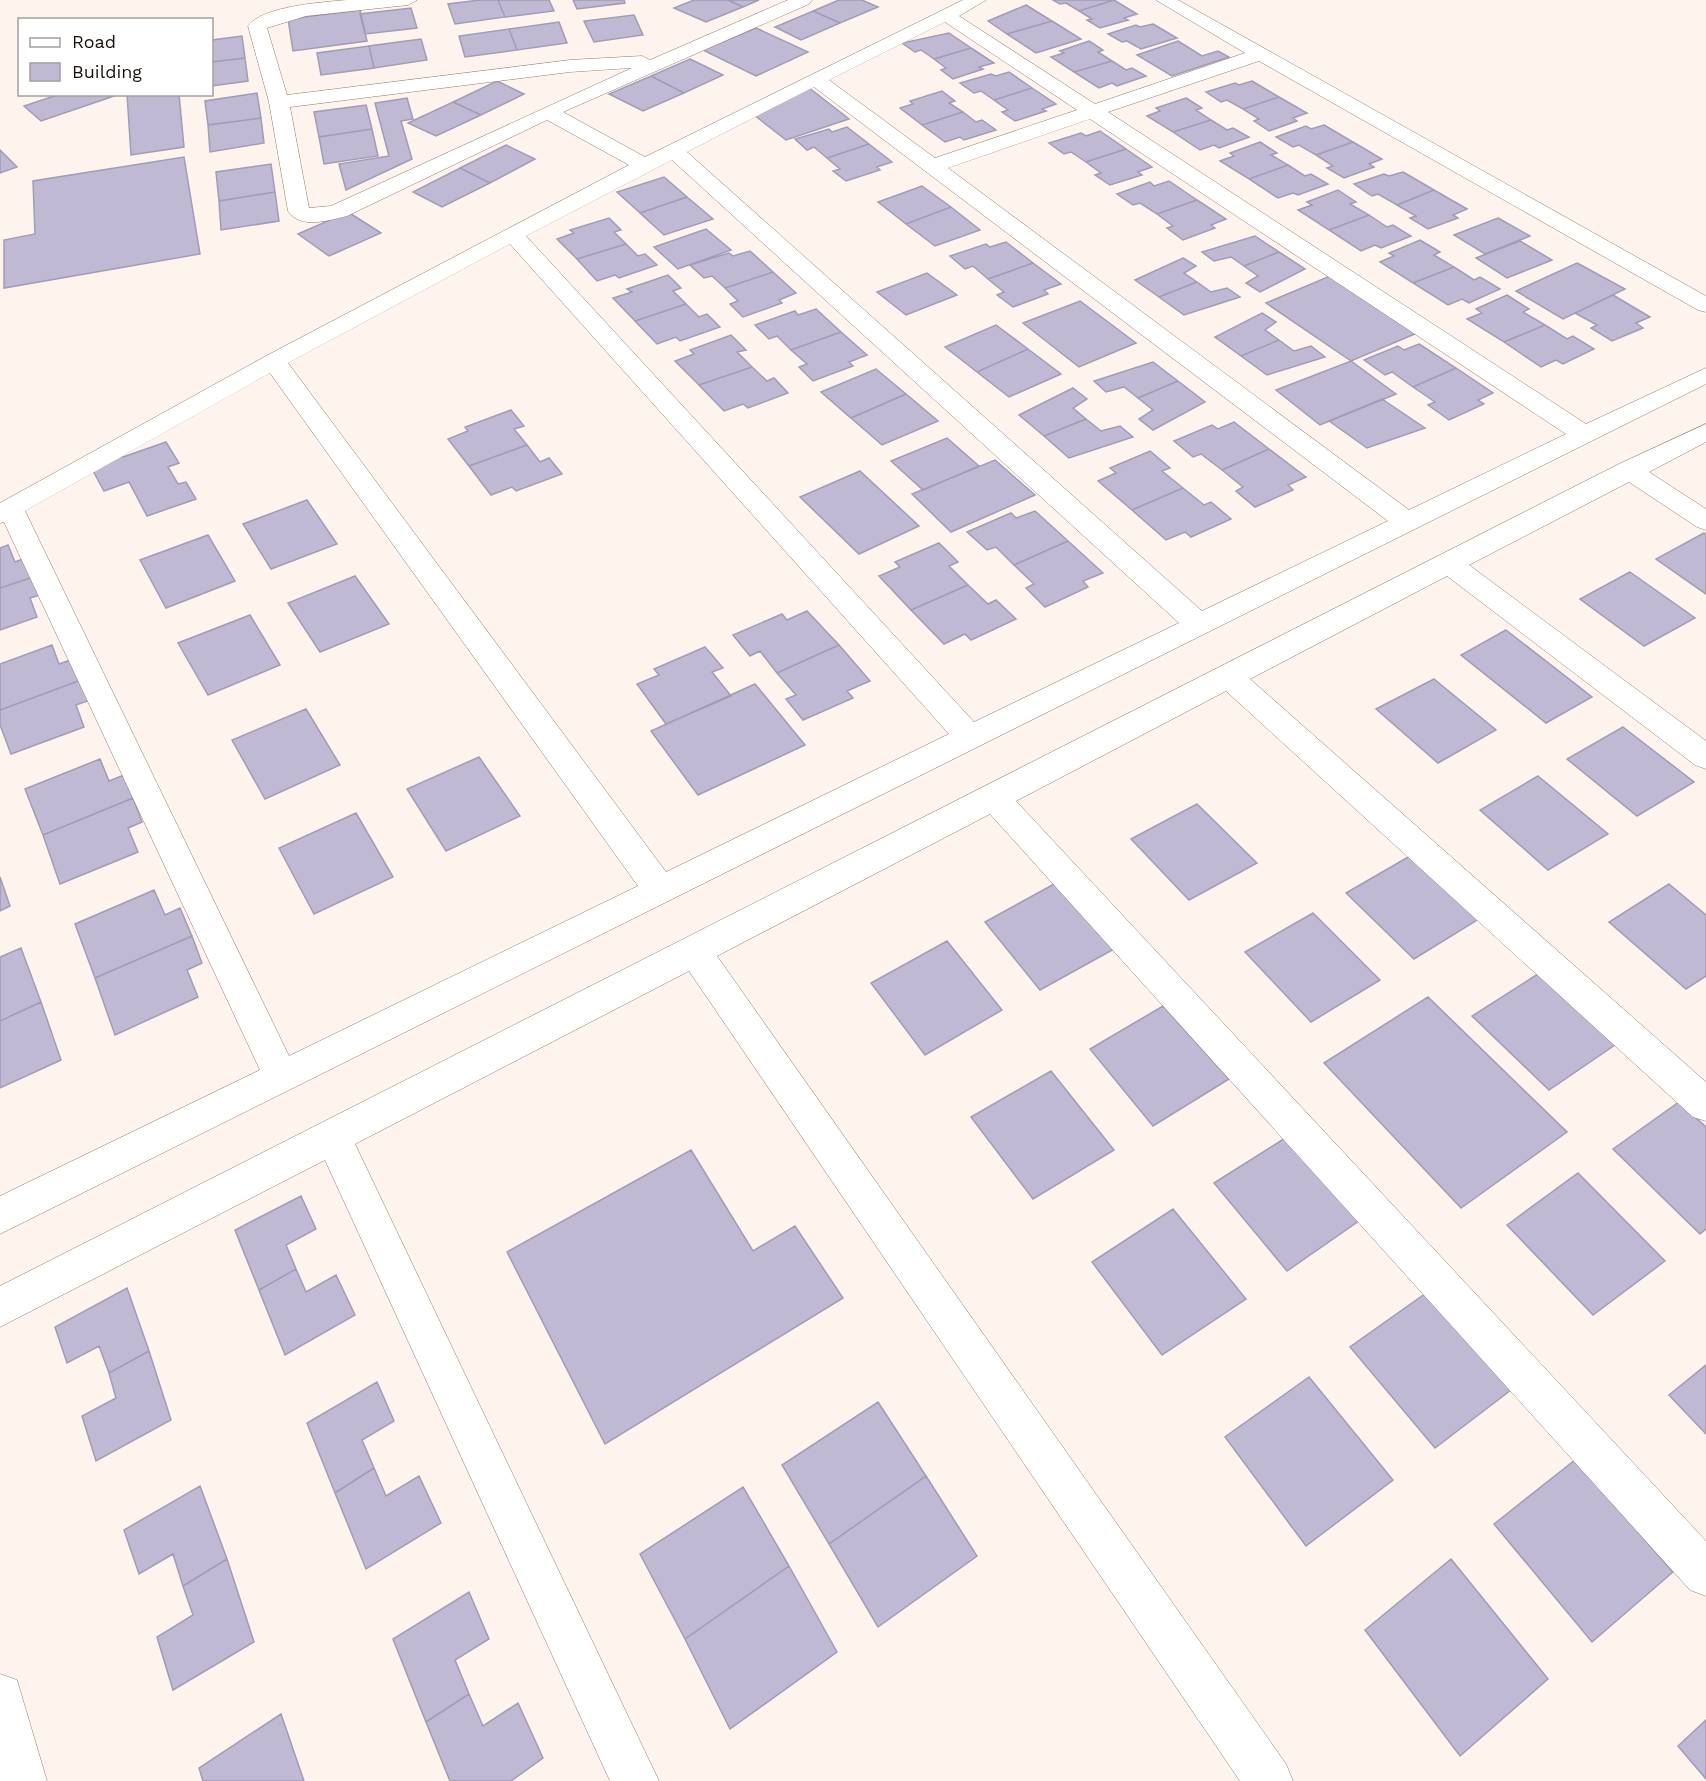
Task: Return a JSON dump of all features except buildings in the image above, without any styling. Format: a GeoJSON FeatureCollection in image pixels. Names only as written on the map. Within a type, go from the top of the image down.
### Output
{"type":"FeatureCollection","features":[{"type":"Feature","properties":{"kind":"street"},"geometry":{"type":"LineString","coordinates":[[408,0],[266,19],[257,26],[279,102],[299,211],[319,216],[339,211],[662,60],[803,0]]}},
{"type":"Feature","properties":{"kind":"street"},"geometry":{"type":"LineString","coordinates":[[281,1077],[5,511],[274,361],[513,235],[816,79],[977,0]]}},
{"type":"Feature","properties":{"kind":"street"},"geometry":{"type":"LineString","coordinates":[[1165,0],[1706,305]]}},
{"type":"Feature","properties":{"kind":"street"},"geometry":{"type":"LineString","coordinates":[[946,15],[1584,434]]}},
{"type":"Feature","properties":{"kind":"street"},"geometry":{"type":"LineString","coordinates":[[932,166],[1260,54]]}},
{"type":"Feature","properties":{"kind":"street"},"geometry":{"type":"LineString","coordinates":[[279,102],[570,66],[662,60]]}},
{"type":"Feature","properties":{"kind":"street"},"geometry":{"type":"LineString","coordinates":[[816,79],[1407,522]]}},
{"type":"Feature","properties":{"kind":"street"},"geometry":{"type":"LineString","coordinates":[[548,112],[646,166]]}},
{"type":"Feature","properties":{"kind":"street"},"geometry":{"type":"LineString","coordinates":[[674,152],[1198,624]]}},
{"type":"Feature","properties":{"kind":"street"},"geometry":{"type":"LineString","coordinates":[[513,235],[970,737]]}},
{"type":"Feature","properties":{"kind":"street"},"geometry":{"type":"LineString","coordinates":[[274,361],[660,890]]}},
{"type":"Feature","properties":{"kind":"street"},"geometry":{"type":"LineString","coordinates":[[0,1216],[1706,375]]}},
{"type":"Feature","properties":{"kind":"street"},"geometry":{"type":"LineString","coordinates":[[0,1307],[1706,432]]}},
{"type":"Feature","properties":{"kind":"street"},"geometry":{"type":"LineString","coordinates":[[1628,470],[1706,520]]}},
{"type":"Feature","properties":{"kind":"street"},"geometry":{"type":"LineString","coordinates":[[1448,563],[1706,757]]}},
{"type":"Feature","properties":{"kind":"street"},"geometry":{"type":"LineString","coordinates":[[1228,676],[1706,1104]]}},
{"type":"Feature","properties":{"kind":"street"},"geometry":{"type":"LineString","coordinates":[[993,797],[1706,1574]]}},
{"type":"Feature","properties":{"kind":"street"},"geometry":{"type":"LineString","coordinates":[[694,951],[1269,1781]]}},
{"type":"Feature","properties":{"kind":"street"},"geometry":{"type":"LineString","coordinates":[[333,1137],[635,1781]]}},
{"type":"Feature","properties":{"kind":"street"},"geometry":{"type":"LineString","coordinates":[[0,1697],[23,1781]]}}]}
